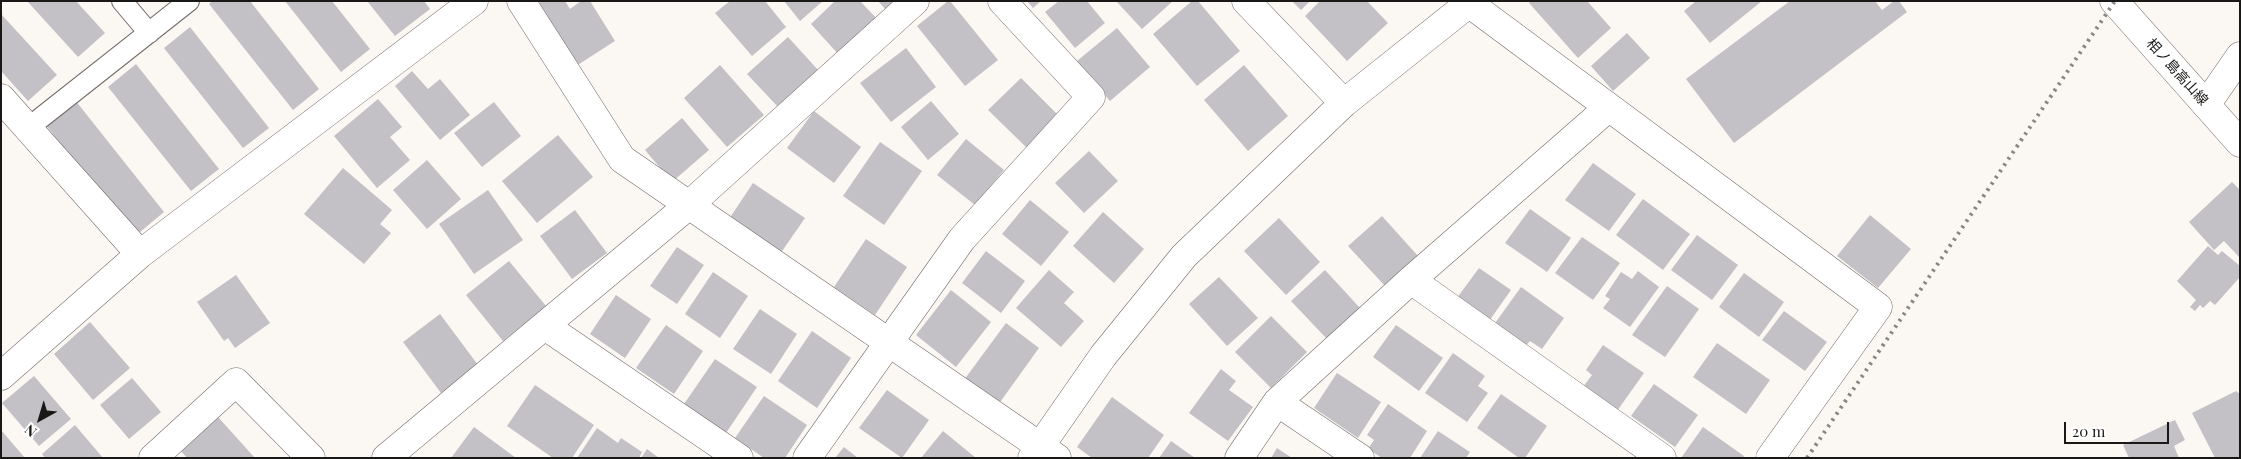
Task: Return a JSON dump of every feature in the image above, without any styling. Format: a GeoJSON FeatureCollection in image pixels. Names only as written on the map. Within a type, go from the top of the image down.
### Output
{"type":"FeatureCollection","features":[{"type":"Feature","properties":{"kind":"street"},"geometry":{"type":"LineString","coordinates":[[1,376],[140,254],[474,1]]}},
{"type":"Feature","properties":{"kind":"street"},"geometry":{"type":"LineString","coordinates":[[521,1],[622,159],[889,341],[1043,454],[1103,356],[1184,256],[1344,103],[1471,2],[1608,108],[1878,307],[1770,458]]}},
{"type":"Feature","properties":{"kind":"street"},"geometry":{"type":"LineString","coordinates":[[386,458],[689,205],[915,1]]}},
{"type":"Feature","properties":{"kind":"street"},"geometry":{"type":"LineString","coordinates":[[807,458],[962,239],[1091,98],[1002,1]]}},
{"type":"Feature","properties":{"kind":"street"},"geometry":{"type":"LineString","coordinates":[[1246,1],[1344,103]]}},
{"type":"Feature","properties":{"kind":"street","name":"相ノ島高山線"},"geometry":{"type":"LineString","coordinates":[[2114,1],[2240,143]]}},
{"type":"Feature","properties":{"kind":"street"},"geometry":{"type":"LineString","coordinates":[[2206,105],[2240,56]]}},
{"type":"Feature","properties":{"kind":"street"},"geometry":{"type":"LineString","coordinates":[[1,98],[140,254]]}},
{"type":"Feature","properties":{"kind":"street"},"geometry":{"type":"LineString","coordinates":[[1239,458],[1277,402],[1411,280],[1608,108]]}},
{"type":"Feature","properties":{"kind":"street"},"geometry":{"type":"LineString","coordinates":[[1411,280],[1662,458]]}},
{"type":"Feature","properties":{"kind":"street"},"geometry":{"type":"LineString","coordinates":[[545,326],[739,458]]}},
{"type":"Feature","properties":{"kind":"street"},"geometry":{"type":"LineString","coordinates":[[153,458],[236,382],[311,458]]}},
{"type":"Feature","properties":{"kind":"street"},"geometry":{"type":"LineString","coordinates":[[1277,402],[1360,458]]}},
{"type":"Feature","properties":{"kind":"lane"},"geometry":{"type":"LineString","coordinates":[[122,1],[149,32]]}},
{"type":"Feature","properties":{"kind":"lane"},"geometry":{"type":"LineString","coordinates":[[28,128],[188,1]]}},
{"type":"Feature","properties":{"kind":"building"},"geometry":{"type":"Polygon","coordinates":[[[27,1],[76,1],[105,33],[78,57],[27,1]]]}},
{"type":"Feature","properties":{"kind":"building"},"geometry":{"type":"Polygon","coordinates":[[[212,1],[250,1],[319,89],[293,110],[209,4],[212,1]]]}},
{"type":"Feature","properties":{"kind":"building"},"geometry":{"type":"Polygon","coordinates":[[[285,1],[332,1],[370,49],[341,72],[285,1]]]}},
{"type":"Feature","properties":{"kind":"building"},"geometry":{"type":"Polygon","coordinates":[[[367,1],[424,1],[430,9],[395,36],[367,1]]]}},
{"type":"Feature","properties":{"kind":"building"},"geometry":{"type":"Polygon","coordinates":[[[542,1],[565,1],[570,9],[581,1],[590,1],[615,41],[573,68],[534,6],[542,1]]]}},
{"type":"Feature","properties":{"kind":"building"},"geometry":{"type":"Polygon","coordinates":[[[730,1],[765,1],[786,27],[752,56],[715,13],[730,1]]]}},
{"type":"Feature","properties":{"kind":"building"},"geometry":{"type":"Polygon","coordinates":[[[784,1],[823,1],[800,21],[784,1]]]}},
{"type":"Feature","properties":{"kind":"building"},"geometry":{"type":"Polygon","coordinates":[[[835,1],[860,1],[877,19],[839,55],[811,24],[835,1]]]}},
{"type":"Feature","properties":{"kind":"building"},"geometry":{"type":"Polygon","coordinates":[[[878,1],[896,1],[886,10],[878,1]]]}},
{"type":"Feature","properties":{"kind":"building"},"geometry":{"type":"Polygon","coordinates":[[[950,1],[998,60],[965,86],[917,26],[950,1]]]}},
{"type":"Feature","properties":{"kind":"building"},"geometry":{"type":"Polygon","coordinates":[[[1027,1],[1041,1],[1033,8],[1027,1]]]}},
{"type":"Feature","properties":{"kind":"building"},"geometry":{"type":"Polygon","coordinates":[[[1059,1],[1087,1],[1105,23],[1075,48],[1045,12],[1059,1]]]}},
{"type":"Feature","properties":{"kind":"building"},"geometry":{"type":"Polygon","coordinates":[[[1116,1],[1173,1],[1142,29],[1116,1]]]}},
{"type":"Feature","properties":{"kind":"building"},"geometry":{"type":"Polygon","coordinates":[[[1192,1],[1198,1],[1240,51],[1197,86],[1153,34],[1192,1]]]}},
{"type":"Feature","properties":{"kind":"building"},"geometry":{"type":"Polygon","coordinates":[[[1292,1],[1310,1],[1301,10],[1292,1]]]}},
{"type":"Feature","properties":{"kind":"building"},"geometry":{"type":"Polygon","coordinates":[[[1320,1],[1367,1],[1388,23],[1347,61],[1305,16],[1320,1]]]}},
{"type":"Feature","properties":{"kind":"building"},"geometry":{"type":"Polygon","coordinates":[[[1531,1],[1587,1],[1611,28],[1578,58],[1529,3],[1531,1]]]}},
{"type":"Feature","properties":{"kind":"building"},"geometry":{"type":"Polygon","coordinates":[[[1696,1],[1762,1],[1710,43],[1684,11],[1696,1]]]}},
{"type":"Feature","properties":{"kind":"building"},"geometry":{"type":"Polygon","coordinates":[[[1790,1],[1875,1],[1882,10],[1894,1],[1899,1],[1907,12],[1734,143],[1686,79],[1790,1]]]}},
{"type":"Feature","properties":{"kind":"building"},"geometry":{"type":"Polygon","coordinates":[[[1,14],[57,75],[28,101],[1,71],[1,14]]]}},
{"type":"Feature","properties":{"kind":"building"},"geometry":{"type":"Polygon","coordinates":[[[190,27],[269,128],[243,148],[164,48],[190,27]]]}},
{"type":"Feature","properties":{"kind":"building"},"geometry":{"type":"Polygon","coordinates":[[[1117,28],[1150,67],[1110,101],[1077,61],[1117,28]]]}},
{"type":"Feature","properties":{"kind":"building"},"geometry":{"type":"Polygon","coordinates":[[[1627,33],[1650,58],[1613,91],[1591,66],[1627,33]]]}},
{"type":"Feature","properties":{"kind":"building"},"geometry":{"type":"Polygon","coordinates":[[[788,37],[819,71],[779,108],[747,74],[788,37]]]}},
{"type":"Feature","properties":{"kind":"building"},"geometry":{"type":"Polygon","coordinates":[[[906,48],[936,87],[891,122],[860,83],[906,48]]]}},
{"type":"Feature","properties":{"kind":"building"},"geometry":{"type":"Polygon","coordinates":[[[136,64],[219,169],[191,191],[108,87],[136,64]]]}},
{"type":"Feature","properties":{"kind":"building"},"geometry":{"type":"Polygon","coordinates":[[[720,65],[764,115],[727,147],[684,98],[720,65]]]}},
{"type":"Feature","properties":{"kind":"building"},"geometry":{"type":"Polygon","coordinates":[[[1244,65],[1288,116],[1248,151],[1204,100],[1244,65]]]}},
{"type":"Feature","properties":{"kind":"building"},"geometry":{"type":"Polygon","coordinates":[[[412,71],[428,89],[440,79],[470,115],[440,140],[395,86],[412,71]]]}},
{"type":"Feature","properties":{"kind":"building"},"geometry":{"type":"Polygon","coordinates":[[[1021,78],[1059,116],[1027,148],[988,110],[1021,78]]]}},
{"type":"Feature","properties":{"kind":"building"},"geometry":{"type":"Polygon","coordinates":[[[378,99],[402,127],[390,137],[410,160],[377,188],[334,136],[378,99]]]}},
{"type":"Feature","properties":{"kind":"building"},"geometry":{"type":"Polygon","coordinates":[[[75,100],[164,212],[134,237],[45,124],[75,100]]]}},
{"type":"Feature","properties":{"kind":"building"},"geometry":{"type":"Polygon","coordinates":[[[931,101],[959,134],[928,160],[901,127],[931,101]]]}},
{"type":"Feature","properties":{"kind":"building"},"geometry":{"type":"Polygon","coordinates":[[[494,102],[521,136],[482,167],[454,133],[494,102]]]}},
{"type":"Feature","properties":{"kind":"building"},"geometry":{"type":"Polygon","coordinates":[[[814,111],[861,147],[834,183],[787,148],[814,111]]]}},
{"type":"Feature","properties":{"kind":"building"},"geometry":{"type":"Polygon","coordinates":[[[682,118],[709,150],[672,182],[645,150],[682,118]]]}},
{"type":"Feature","properties":{"kind":"building"},"geometry":{"type":"Polygon","coordinates":[[[558,135],[593,177],[537,223],[502,181],[558,135]]]}},
{"type":"Feature","properties":{"kind":"building"},"geometry":{"type":"Polygon","coordinates":[[[966,139],[1004,170],[975,205],[937,175],[966,139]]]}},
{"type":"Feature","properties":{"kind":"building"},"geometry":{"type":"Polygon","coordinates":[[[880,142],[922,171],[884,225],[843,196],[880,142]]]}},
{"type":"Feature","properties":{"kind":"building"},"geometry":{"type":"Polygon","coordinates":[[[1089,151],[1118,181],[1084,213],[1055,183],[1089,151]]]}},
{"type":"Feature","properties":{"kind":"building"},"geometry":{"type":"Polygon","coordinates":[[[427,160],[461,199],[427,229],[393,190],[427,160]]]}},
{"type":"Feature","properties":{"kind":"building"},"geometry":{"type":"Polygon","coordinates":[[[1593,163],[1636,194],[1609,231],[1565,200],[1593,163]]]}},
{"type":"Feature","properties":{"kind":"building"},"geometry":{"type":"Polygon","coordinates":[[[343,168],[392,210],[380,224],[391,233],[364,264],[304,214],[343,168]]]}},
{"type":"Feature","properties":{"kind":"building"},"geometry":{"type":"Polygon","coordinates":[[[2232,182],[2240,190],[2240,258],[2224,241],[2214,250],[2189,222],[2232,182]]]}},
{"type":"Feature","properties":{"kind":"building"},"geometry":{"type":"Polygon","coordinates":[[[753,183],[805,218],[778,257],[727,222],[753,183]]]}},
{"type":"Feature","properties":{"kind":"building"},"geometry":{"type":"Polygon","coordinates":[[[488,190],[523,240],[474,274],[439,224],[488,190]]]}},
{"type":"Feature","properties":{"kind":"building"},"geometry":{"type":"Polygon","coordinates":[[[1643,199],[1690,234],[1663,270],[1616,235],[1643,199]]]}},
{"type":"Feature","properties":{"kind":"building"},"geometry":{"type":"Polygon","coordinates":[[[1030,200],[1069,232],[1041,266],[1002,234],[1030,200]]]}},
{"type":"Feature","properties":{"kind":"building"},"geometry":{"type":"Polygon","coordinates":[[[1530,209],[1571,238],[1547,272],[1505,243],[1530,209]]]}},
{"type":"Feature","properties":{"kind":"building"},"geometry":{"type":"Polygon","coordinates":[[[575,210],[607,253],[572,279],[540,236],[575,210]]]}},
{"type":"Feature","properties":{"kind":"building"},"geometry":{"type":"Polygon","coordinates":[[[1103,212],[1144,249],[1114,283],[1073,246],[1103,212]]]}},
{"type":"Feature","properties":{"kind":"building"},"geometry":{"type":"Polygon","coordinates":[[[1870,215],[1911,249],[1878,288],[1837,256],[1870,215]]]}},
{"type":"Feature","properties":{"kind":"building"},"geometry":{"type":"Polygon","coordinates":[[[1382,216],[1418,256],[1385,286],[1348,246],[1382,216]]]}},
{"type":"Feature","properties":{"kind":"building"},"geometry":{"type":"Polygon","coordinates":[[[1279,218],[1320,262],[1286,295],[1244,251],[1279,218]]]}},
{"type":"Feature","properties":{"kind":"building"},"geometry":{"type":"Polygon","coordinates":[[[1697,235],[1738,265],[1712,300],[1671,270],[1697,235]]]}},
{"type":"Feature","properties":{"kind":"building"},"geometry":{"type":"Polygon","coordinates":[[[1582,237],[1620,263],[1593,300],[1555,273],[1582,237]]]}},
{"type":"Feature","properties":{"kind":"building"},"geometry":{"type":"Polygon","coordinates":[[[866,239],[907,267],[875,315],[834,287],[866,239]]]}},
{"type":"Feature","properties":{"kind":"building"},"geometry":{"type":"Polygon","coordinates":[[[2208,246],[2218,255],[2222,251],[2240,266],[2240,277],[2215,305],[2210,301],[2203,308],[2200,305],[2195,311],[2190,307],[2196,300],[2177,281],[2208,246]]]}},
{"type":"Feature","properties":{"kind":"building"},"geometry":{"type":"Polygon","coordinates":[[[677,247],[704,265],[677,304],[650,286],[677,247]]]}},
{"type":"Feature","properties":{"kind":"building"},"geometry":{"type":"Polygon","coordinates":[[[986,251],[1025,281],[1001,313],[962,283],[986,251]]]}},
{"type":"Feature","properties":{"kind":"building"},"geometry":{"type":"Polygon","coordinates":[[[509,261],[546,306],[503,341],[466,295],[509,261]]]}},
{"type":"Feature","properties":{"kind":"building"},"geometry":{"type":"Polygon","coordinates":[[[1479,268],[1511,290],[1487,324],[1454,302],[1479,268]]]}},
{"type":"Feature","properties":{"kind":"building"},"geometry":{"type":"Polygon","coordinates":[[[1049,270],[1074,292],[1064,303],[1084,321],[1061,347],[1016,308],[1049,270]]]}},
{"type":"Feature","properties":{"kind":"building"},"geometry":{"type":"Polygon","coordinates":[[[1325,270],[1360,308],[1327,339],[1291,301],[1325,270]]]}},
{"type":"Feature","properties":{"kind":"building"},"geometry":{"type":"Polygon","coordinates":[[[1638,271],[1659,287],[1630,327],[1603,308],[1610,299],[1605,296],[1621,272],[1632,279],[1638,271]]]}},
{"type":"Feature","properties":{"kind":"building"},"geometry":{"type":"Polygon","coordinates":[[[713,272],[748,296],[720,338],[685,314],[713,272]]]}},
{"type":"Feature","properties":{"kind":"building"},"geometry":{"type":"Polygon","coordinates":[[[1744,273],[1784,302],[1759,337],[1719,307],[1744,273]]]}},
{"type":"Feature","properties":{"kind":"building"},"geometry":{"type":"Polygon","coordinates":[[[236,275],[270,323],[235,348],[228,338],[224,341],[197,302],[236,275]]]}},
{"type":"Feature","properties":{"kind":"building"},"geometry":{"type":"Polygon","coordinates":[[[1219,277],[1258,318],[1227,346],[1189,304],[1219,277]]]}},
{"type":"Feature","properties":{"kind":"building"},"geometry":{"type":"Polygon","coordinates":[[[1667,286],[1699,309],[1665,357],[1632,335],[1667,286]]]}},
{"type":"Feature","properties":{"kind":"building"},"geometry":{"type":"Polygon","coordinates":[[[1521,287],[1564,318],[1542,349],[1530,341],[1524,348],[1493,326],[1521,287]]]}},
{"type":"Feature","properties":{"kind":"building"},"geometry":{"type":"Polygon","coordinates":[[[951,290],[991,322],[956,367],[916,335],[951,290]]]}},
{"type":"Feature","properties":{"kind":"building"},"geometry":{"type":"Polygon","coordinates":[[[616,295],[651,319],[625,358],[590,334],[616,295]]]}},
{"type":"Feature","properties":{"kind":"building"},"geometry":{"type":"Polygon","coordinates":[[[760,309],[797,334],[771,374],[733,349],[760,309]]]}},
{"type":"Feature","properties":{"kind":"building"},"geometry":{"type":"Polygon","coordinates":[[[1784,311],[1827,342],[1805,371],[1762,340],[1784,311]]]}},
{"type":"Feature","properties":{"kind":"building"},"geometry":{"type":"Polygon","coordinates":[[[440,314],[478,365],[441,393],[403,342],[440,314]]]}},
{"type":"Feature","properties":{"kind":"building"},"geometry":{"type":"Polygon","coordinates":[[[1271,316],[1307,352],[1271,388],[1235,352],[1271,316]]]}},
{"type":"Feature","properties":{"kind":"building"},"geometry":{"type":"Polygon","coordinates":[[[90,322],[130,368],[93,400],[54,354],[90,322]]]}},
{"type":"Feature","properties":{"kind":"building"},"geometry":{"type":"Polygon","coordinates":[[[1006,323],[1039,348],[998,405],[964,380],[1006,323]]]}},
{"type":"Feature","properties":{"kind":"building"},"geometry":{"type":"Polygon","coordinates":[[[666,325],[703,351],[674,394],[636,368],[666,325]]]}},
{"type":"Feature","properties":{"kind":"building"},"geometry":{"type":"Polygon","coordinates":[[[1396,325],[1443,358],[1419,391],[1373,357],[1396,325]]]}},
{"type":"Feature","properties":{"kind":"building"},"geometry":{"type":"Polygon","coordinates":[[[812,331],[851,358],[817,408],[778,381],[812,331]]]}},
{"type":"Feature","properties":{"kind":"building"},"geometry":{"type":"Polygon","coordinates":[[[1717,343],[1770,380],[1746,414],[1693,377],[1717,343]]]}},
{"type":"Feature","properties":{"kind":"building"},"geometry":{"type":"Polygon","coordinates":[[[1603,345],[1644,373],[1617,411],[1583,387],[1592,375],[1586,370],[1603,345]]]}},
{"type":"Feature","properties":{"kind":"building"},"geometry":{"type":"Polygon","coordinates":[[[1453,353],[1485,376],[1478,386],[1488,393],[1467,422],[1425,393],[1453,353]]]}},
{"type":"Feature","properties":{"kind":"building"},"geometry":{"type":"Polygon","coordinates":[[[715,359],[757,387],[726,433],[684,404],[715,359]]]}},
{"type":"Feature","properties":{"kind":"building"},"geometry":{"type":"Polygon","coordinates":[[[1221,369],[1236,381],[1229,390],[1253,407],[1228,441],[1189,413],[1221,369]]]}},
{"type":"Feature","properties":{"kind":"building"},"geometry":{"type":"Polygon","coordinates":[[[1337,373],[1381,402],[1358,438],[1314,408],[1337,373]]]}},
{"type":"Feature","properties":{"kind":"building"},"geometry":{"type":"Polygon","coordinates":[[[34,376],[71,419],[39,446],[2,403],[34,376]]]}},
{"type":"Feature","properties":{"kind":"building"},"geometry":{"type":"Polygon","coordinates":[[[132,378],[161,412],[129,439],[100,405],[132,378]]]}},
{"type":"Feature","properties":{"kind":"building"},"geometry":{"type":"Polygon","coordinates":[[[1654,384],[1698,415],[1675,447],[1631,416],[1654,384]]]}},
{"type":"Feature","properties":{"kind":"building"},"geometry":{"type":"Polygon","coordinates":[[[535,385],[594,425],[572,458],[553,458],[507,426],[535,385]]]}},
{"type":"Feature","properties":{"kind":"building"},"geometry":{"type":"Polygon","coordinates":[[[887,390],[929,420],[902,458],[859,428],[887,390]]]}},
{"type":"Feature","properties":{"kind":"building"},"geometry":{"type":"Polygon","coordinates":[[[2236,391],[2240,394],[2240,458],[2215,458],[2192,413],[2236,391]]]}},
{"type":"Feature","properties":{"kind":"building"},"geometry":{"type":"Polygon","coordinates":[[[1501,394],[1547,426],[1525,458],[1519,458],[1477,428],[1501,394]]]}},
{"type":"Feature","properties":{"kind":"building"},"geometry":{"type":"Polygon","coordinates":[[[764,396],[807,425],[785,458],[764,458],[735,438],[764,396]]]}},
{"type":"Feature","properties":{"kind":"building"},"geometry":{"type":"Polygon","coordinates":[[[1112,397],[1164,435],[1148,458],[1092,458],[1077,447],[1112,397]]]}},
{"type":"Feature","properties":{"kind":"building"},"geometry":{"type":"Polygon","coordinates":[[[1388,404],[1427,431],[1410,458],[1382,458],[1368,449],[1374,440],[1367,435],[1388,404]]]}},
{"type":"Feature","properties":{"kind":"building"},"geometry":{"type":"Polygon","coordinates":[[[218,417],[255,458],[187,458],[181,451],[218,417]]]}},
{"type":"Feature","properties":{"kind":"building"},"geometry":{"type":"Polygon","coordinates":[[[2175,420],[2185,440],[2174,446],[2179,458],[2129,458],[2123,445],[2175,420]]]}},
{"type":"Feature","properties":{"kind":"building"},"geometry":{"type":"Polygon","coordinates":[[[75,425],[103,458],[45,458],[42,454],[75,425]]]}},
{"type":"Feature","properties":{"kind":"building"},"geometry":{"type":"Polygon","coordinates":[[[474,427],[516,458],[451,458],[474,427]]]}},
{"type":"Feature","properties":{"kind":"building"},"geometry":{"type":"Polygon","coordinates":[[[1703,427],[1744,456],[1743,458],[1681,458],[1703,427]]]}},
{"type":"Feature","properties":{"kind":"building"},"geometry":{"type":"Polygon","coordinates":[[[597,428],[618,443],[621,438],[642,452],[639,458],[577,458],[597,428]]]}},
{"type":"Feature","properties":{"kind":"building"},"geometry":{"type":"Polygon","coordinates":[[[1,430],[25,458],[1,458],[1,430]]]}},
{"type":"Feature","properties":{"kind":"building"},"geometry":{"type":"Polygon","coordinates":[[[943,431],[976,458],[921,458],[943,431]]]}},
{"type":"Feature","properties":{"kind":"building"},"geometry":{"type":"Polygon","coordinates":[[[1438,431],[1470,452],[1466,458],[1420,458],[1438,431]]]}},
{"type":"Feature","properties":{"kind":"building"},"geometry":{"type":"Polygon","coordinates":[[[1171,441],[1195,458],[1159,458],[1171,441]]]}},
{"type":"Feature","properties":{"kind":"building"},"geometry":{"type":"Polygon","coordinates":[[[844,447],[858,458],[835,458],[844,447]]]}},
{"type":"Feature","properties":{"kind":"building"},"geometry":{"type":"Polygon","coordinates":[[[1277,448],[1292,458],[1271,458],[1277,448]]]}},
{"type":"Feature","properties":{"kind":"building"},"geometry":{"type":"Polygon","coordinates":[[[647,449],[659,458],[641,458],[647,449]]]}},
{"type":"Feature","properties":{"kind":"railway"},"geometry":{"type":"LineString","coordinates":[[1807,458],[2115,1]]}}]}
